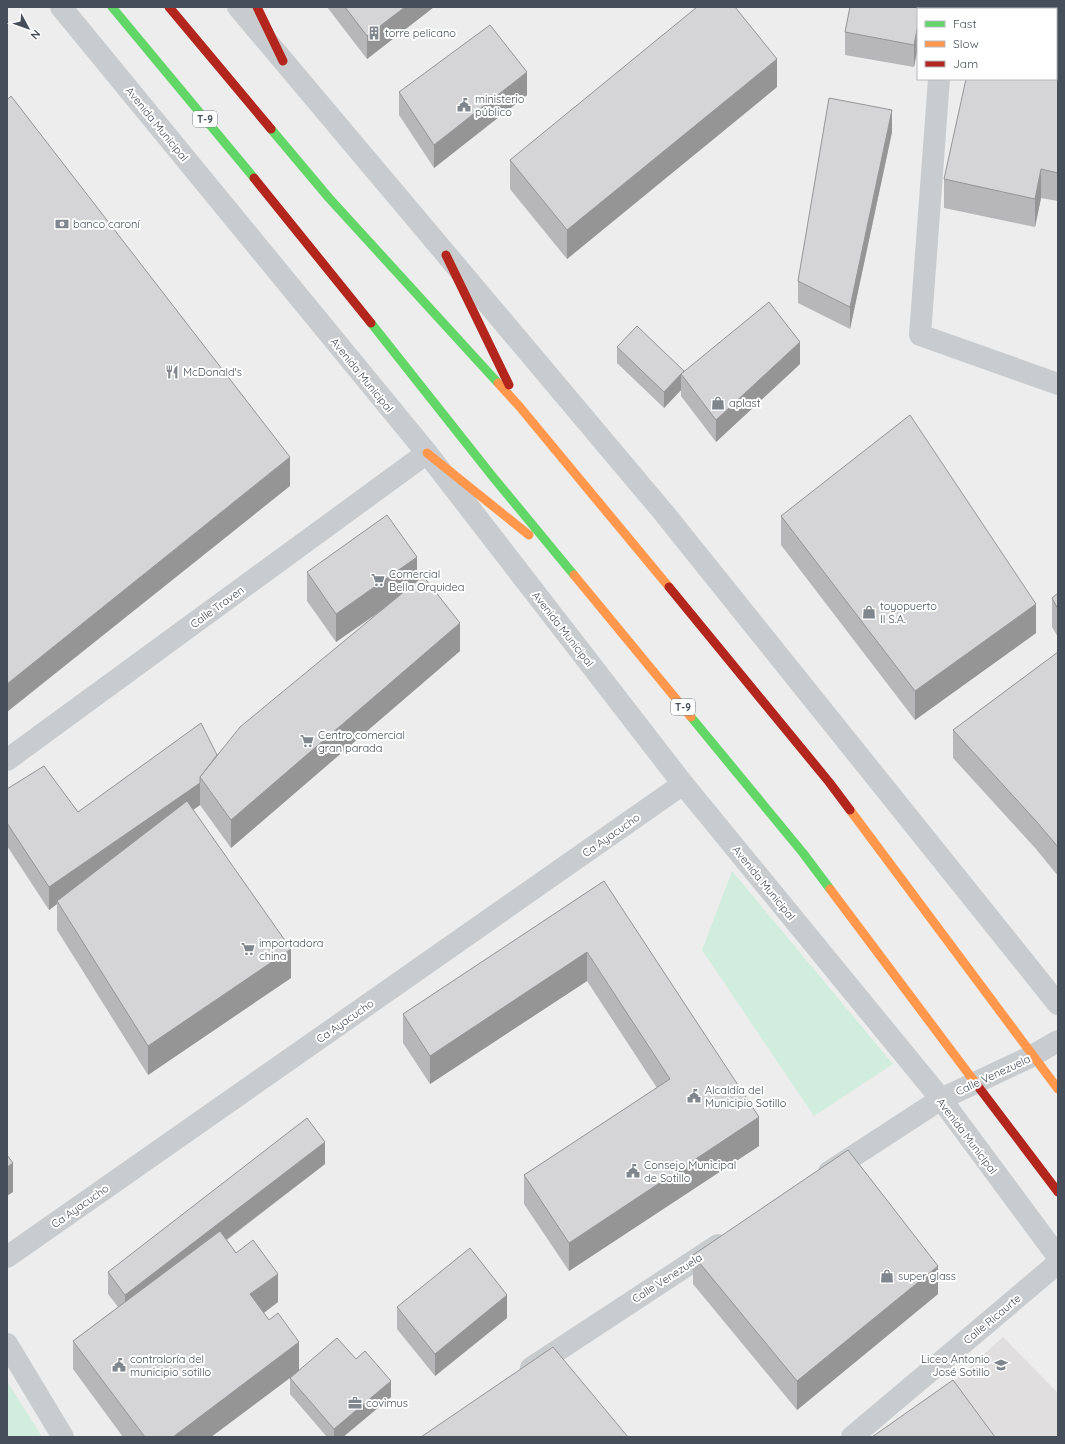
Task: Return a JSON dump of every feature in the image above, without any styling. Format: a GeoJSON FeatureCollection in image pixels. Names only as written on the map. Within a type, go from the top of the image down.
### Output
{"type":"FeatureCollection","features":[{"type":"Feature","properties":{"kind":"main road","name":"T-9"},"geometry":{"type":"LineString","coordinates":[[112,7],[297,230],[493,477],[803,853],[1058,1192]]}},
{"type":"Feature","properties":{"kind":"main road"},"geometry":{"type":"LineString","coordinates":[[169,7],[329,198],[519,406],[829,782],[1058,1089]]}},
{"type":"Feature","properties":{"kind":"main road"},"geometry":{"type":"LineString","coordinates":[[257,7],[283,61]]}},
{"type":"Feature","properties":{"kind":"main road"},"geometry":{"type":"LineString","coordinates":[[446,255],[519,406]]}},
{"type":"Feature","properties":{"kind":"main road"},"geometry":{"type":"LineString","coordinates":[[427,453],[565,564]]}},
{"type":"Feature","properties":{"kind":"street","name":"Avenida Municipal"},"geometry":{"type":"LineString","coordinates":[[61,7],[427,453],[683,784],[941,1099],[1058,1258]]}},
{"type":"Feature","properties":{"kind":"street"},"geometry":{"type":"LineString","coordinates":[[238,7],[664,513],[1058,1004]]}},
{"type":"Feature","properties":{"kind":"street"},"geometry":{"type":"LineString","coordinates":[[939,80],[920,335],[1058,384]]}},
{"type":"Feature","properties":{"kind":"street","name":"Calle Traven"},"geometry":{"type":"LineString","coordinates":[[7,760],[427,453]]}},
{"type":"Feature","properties":{"kind":"street","name":"Ca Ayacucho"},"geometry":{"type":"LineString","coordinates":[[7,1257],[683,784]]}},
{"type":"Feature","properties":{"kind":"street","name":"Calle Venezuela"},"geometry":{"type":"LineString","coordinates":[[815,1181],[941,1099],[1032,1056],[1058,1041]]}},
{"type":"Feature","properties":{"kind":"street","name":"Calle Venezuela"},"geometry":{"type":"LineString","coordinates":[[518,1376],[736,1233]]}},
{"type":"Feature","properties":{"kind":"street","name":"Calle Ricaurte"},"geometry":{"type":"LineString","coordinates":[[852,1437],[1058,1263]]}},
{"type":"Feature","properties":{"kind":"street"},"geometry":{"type":"LineString","coordinates":[[7,1344],[63,1437]]}},
{"type":"Feature","properties":{"kind":"shaded area","name":"Liceo Antonio José Sotillo"},"geometry":{"type":"Polygon","coordinates":[[[1003,1337],[1058,1393],[1058,1437],[892,1437],[1003,1337]]]}},
{"type":"Feature","properties":{"kind":"green space"},"geometry":{"type":"Polygon","coordinates":[[[732,871],[893,1064],[814,1116],[702,950],[732,871]]]}},
{"type":"Feature","properties":{"kind":"green space"},"geometry":{"type":"Polygon","coordinates":[[[7,1381],[42,1437],[7,1437],[7,1381]]]}},
{"type":"Feature","properties":{"kind":"building"},"geometry":{"type":"Polygon","coordinates":[[[345,7],[405,7],[367,36],[345,7]]]}},
{"type":"Feature","properties":{"kind":"building"},"geometry":{"type":"Polygon","coordinates":[[[697,7],[735,7],[777,59],[567,230],[510,160],[697,7]]]}},
{"type":"Feature","properties":{"kind":"building"},"geometry":{"type":"Polygon","coordinates":[[[850,7],[921,7],[917,8],[917,29],[914,45],[845,32],[850,7]]]}},
{"type":"Feature","properties":{"kind":"building","name":"ministerio público"},"geometry":{"type":"Polygon","coordinates":[[[490,25],[527,72],[434,145],[399,92],[490,25]]]}},
{"type":"Feature","properties":{"kind":"building"},"geometry":{"type":"Polygon","coordinates":[[[1058,74],[1058,173],[1041,169],[1035,199],[944,179],[966,80],[1057,80],[1058,74]]]}},
{"type":"Feature","properties":{"kind":"building"},"geometry":{"type":"Polygon","coordinates":[[[11,96],[290,457],[7,684],[7,100],[11,96]]]}},
{"type":"Feature","properties":{"kind":"building"},"geometry":{"type":"Polygon","coordinates":[[[829,98],[892,110],[850,307],[798,281],[829,98]]]}},
{"type":"Feature","properties":{"kind":"building"},"geometry":{"type":"Polygon","coordinates":[[[769,302],[800,342],[716,420],[681,374],[769,302]]]}},
{"type":"Feature","properties":{"kind":"building"},"geometry":{"type":"Polygon","coordinates":[[[637,326],[684,371],[664,392],[617,347],[637,326]]]}},
{"type":"Feature","properties":{"kind":"building"},"geometry":{"type":"Polygon","coordinates":[[[910,415],[1036,604],[915,691],[781,516],[910,415]]]}},
{"type":"Feature","properties":{"kind":"building"},"geometry":{"type":"Polygon","coordinates":[[[387,515],[417,557],[336,614],[307,572],[387,515]]]}},
{"type":"Feature","properties":{"kind":"building"},"geometry":{"type":"Polygon","coordinates":[[[423,576],[460,623],[231,820],[200,777],[240,727],[423,576]]]}},
{"type":"Feature","properties":{"kind":"building"},"geometry":{"type":"Polygon","coordinates":[[[1058,593],[1058,609],[1052,598],[1058,593]]]}},
{"type":"Feature","properties":{"kind":"building"},"geometry":{"type":"Polygon","coordinates":[[[1058,652],[1058,847],[953,730],[1058,652]]]}},
{"type":"Feature","properties":{"kind":"building"},"geometry":{"type":"Polygon","coordinates":[[[201,723],[217,755],[200,777],[200,783],[49,887],[7,823],[7,789],[44,766],[78,812],[201,723]]]}},
{"type":"Feature","properties":{"kind":"building"},"geometry":{"type":"Polygon","coordinates":[[[187,801],[291,949],[148,1046],[57,901],[187,801]]]}},
{"type":"Feature","properties":{"kind":"building","name":"Alcaldía del Municipio Sotillo"},"geometry":{"type":"Polygon","coordinates":[[[604,881],[759,1117],[569,1243],[524,1175],[670,1079],[587,952],[430,1056],[403,1014],[604,881]]]}},
{"type":"Feature","properties":{"kind":"building"},"geometry":{"type":"Polygon","coordinates":[[[307,1118],[325,1142],[125,1295],[108,1272],[307,1118]]]}},
{"type":"Feature","properties":{"kind":"building"},"geometry":{"type":"Polygon","coordinates":[[[848,1150],[938,1266],[797,1381],[693,1255],[848,1150]]]}},
{"type":"Feature","properties":{"kind":"building"},"geometry":{"type":"Polygon","coordinates":[[[7,1155],[13,1163],[7,1167],[7,1155]]]}},
{"type":"Feature","properties":{"kind":"building"},"geometry":{"type":"Polygon","coordinates":[[[220,1231],[236,1253],[253,1240],[278,1274],[250,1294],[269,1320],[278,1313],[299,1342],[173,1437],[145,1437],[73,1341],[220,1231]]]}},
{"type":"Feature","properties":{"kind":"building"},"geometry":{"type":"Polygon","coordinates":[[[470,1248],[507,1295],[435,1354],[397,1307],[470,1248]]]}},
{"type":"Feature","properties":{"kind":"building"},"geometry":{"type":"Polygon","coordinates":[[[337,1338],[356,1359],[365,1351],[391,1381],[334,1429],[290,1378],[337,1338]]]}},
{"type":"Feature","properties":{"kind":"building"},"geometry":{"type":"Polygon","coordinates":[[[553,1347],[628,1437],[421,1437],[553,1347]]]}},
{"type":"Feature","properties":{"kind":"building"},"geometry":{"type":"Polygon","coordinates":[[[953,1380],[995,1437],[872,1437],[953,1380]]]}},
{"type":"Feature","properties":{"kind":"traffic: fast"},"geometry":{"type":"LineString","coordinates":[[112,7],[254,178]]}},
{"type":"Feature","properties":{"kind":"traffic: fast"},"geometry":{"type":"LineString","coordinates":[[271,129],[329,198],[498,383]]}},
{"type":"Feature","properties":{"kind":"traffic: fast"},"geometry":{"type":"LineString","coordinates":[[371,323],[493,477],[574,575]]}},
{"type":"Feature","properties":{"kind":"traffic: fast"},"geometry":{"type":"LineString","coordinates":[[691,717],[803,853],[830,889]]}},
{"type":"Feature","properties":{"kind":"traffic: slow"},"geometry":{"type":"LineString","coordinates":[[498,383],[519,406],[669,587]]}},
{"type":"Feature","properties":{"kind":"traffic: slow"},"geometry":{"type":"LineString","coordinates":[[427,453],[529,535]]}},
{"type":"Feature","properties":{"kind":"traffic: slow"},"geometry":{"type":"LineString","coordinates":[[574,575],[691,717]]}},
{"type":"Feature","properties":{"kind":"traffic: slow"},"geometry":{"type":"LineString","coordinates":[[850,810],[1058,1089]]}},
{"type":"Feature","properties":{"kind":"traffic: slow"},"geometry":{"type":"LineString","coordinates":[[830,889],[977,1085]]}},
{"type":"Feature","properties":{"kind":"traffic: jam"},"geometry":{"type":"LineString","coordinates":[[169,7],[271,129]]}},
{"type":"Feature","properties":{"kind":"traffic: jam"},"geometry":{"type":"LineString","coordinates":[[257,7],[283,61]]}},
{"type":"Feature","properties":{"kind":"traffic: jam"},"geometry":{"type":"LineString","coordinates":[[254,178],[371,323]]}},
{"type":"Feature","properties":{"kind":"traffic: jam"},"geometry":{"type":"LineString","coordinates":[[446,255],[509,385]]}},
{"type":"Feature","properties":{"kind":"traffic: jam"},"geometry":{"type":"LineString","coordinates":[[669,587],[829,782],[850,810]]}},
{"type":"Feature","properties":{"kind":"traffic: jam"},"geometry":{"type":"LineString","coordinates":[[977,1085],[1058,1192]]}},
{"type":"Feature","properties":{"kind":"place","name":"torre pelicano"},"geometry":{"type":"Point","coordinates":[374,33]}},
{"type":"Feature","properties":{"kind":"place","name":"ministerio público"},"geometry":{"type":"Point","coordinates":[464,105]}},
{"type":"Feature","properties":{"kind":"place","name":"banco caroní"},"geometry":{"type":"Point","coordinates":[62,224]}},
{"type":"Feature","properties":{"kind":"place","name":"McDonald's"},"geometry":{"type":"Point","coordinates":[172,372]}},
{"type":"Feature","properties":{"kind":"place","name":"aplast"},"geometry":{"type":"Point","coordinates":[718,403]}},
{"type":"Feature","properties":{"kind":"place","name":"Comercial Bella Orquidea"},"geometry":{"type":"Point","coordinates":[378,580]}},
{"type":"Feature","properties":{"kind":"place","name":"toyopuerto II S.A."},"geometry":{"type":"Point","coordinates":[869,612]}},
{"type":"Feature","properties":{"kind":"place","name":"Centro comercial gran parada"},"geometry":{"type":"Point","coordinates":[307,741]}},
{"type":"Feature","properties":{"kind":"place","name":"importadora china"},"geometry":{"type":"Point","coordinates":[248,949]}},
{"type":"Feature","properties":{"kind":"place","name":"Alcaldía del Municipio Sotillo"},"geometry":{"type":"Point","coordinates":[694,1096]}},
{"type":"Feature","properties":{"kind":"place","name":"Consejo Municipal de Sotillo"},"geometry":{"type":"Point","coordinates":[633,1171]}},
{"type":"Feature","properties":{"kind":"place","name":"super glass"},"geometry":{"type":"Point","coordinates":[887,1276]}},
{"type":"Feature","properties":{"kind":"place","name":"contraloría del municipio sotillo"},"geometry":{"type":"Point","coordinates":[119,1365]}},
{"type":"Feature","properties":{"kind":"place","name":"Liceo Antonio José Sotillo"},"geometry":{"type":"Point","coordinates":[1001,1365]}},
{"type":"Feature","properties":{"kind":"place","name":"covimus"},"geometry":{"type":"Point","coordinates":[355,1403]}}]}
